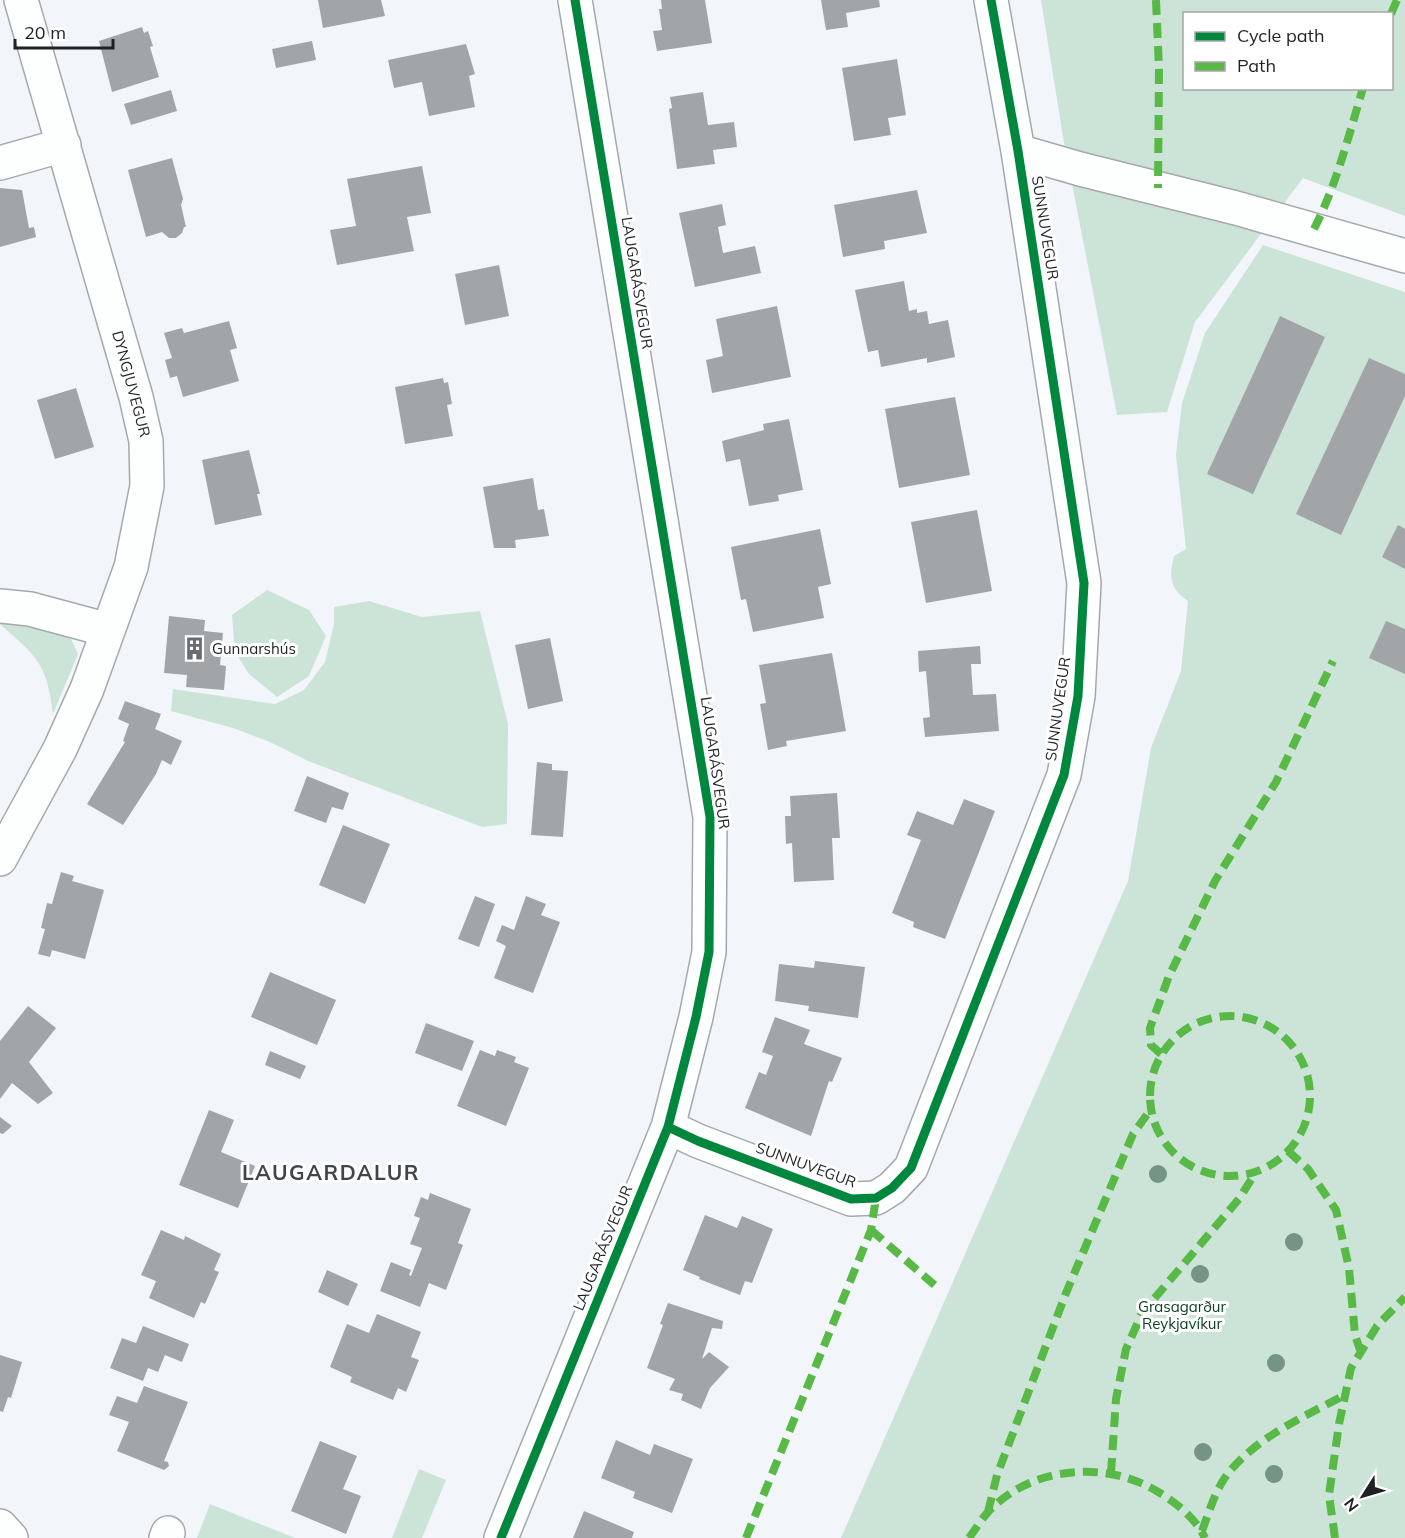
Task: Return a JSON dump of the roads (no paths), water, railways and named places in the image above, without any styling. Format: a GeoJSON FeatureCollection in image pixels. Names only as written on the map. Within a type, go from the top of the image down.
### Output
{"type":"FeatureCollection","features":[{"type":"Feature","properties":{"kind":"street","name":"DYNGJUVEGUR"},"geometry":{"type":"LineString","coordinates":[[0,860],[60,749],[87,689],[131,567],[147,486],[146,441],[136,397],[21,0]]}},
{"type":"Feature","properties":{"kind":"street","name":"LAUGARÁSVEGUR"},"geometry":{"type":"LineString","coordinates":[[501,1538],[668,1127],[696,1017],[709,952],[710,817],[575,0]]}},
{"type":"Feature","properties":{"kind":"street","name":"SUNNUVEGUR"},"geometry":{"type":"LineString","coordinates":[[668,1127],[698,1141],[851,1199],[876,1198],[892,1188],[911,1168],[1064,775],[1078,696],[1084,583],[1018,151],[991,0]]}},
{"type":"Feature","properties":{"kind":"street"},"geometry":{"type":"LineString","coordinates":[[0,163],[64,145]]}},
{"type":"Feature","properties":{"kind":"street"},"geometry":{"type":"LineString","coordinates":[[1018,151],[1236,208],[1405,256]]}},
{"type":"Feature","properties":{"kind":"street"},"geometry":{"type":"LineString","coordinates":[[0,606],[30,609],[108,630]]}},
{"type":"Feature","properties":{"kind":"street"},"geometry":{"type":"LineString","coordinates":[[0,1526],[10,1538]]}},
{"type":"Feature","properties":{"kind":"place","name":"Gunnarshús"},"geometry":{"type":"Point","coordinates":[194,649]}},
{"type":"Feature","properties":{"kind":"district","name":"LAUGARDALUR"},"geometry":{"type":"Point","coordinates":[331,1173]}},
{"type":"Feature","properties":{"kind":"park label","name":"Grasagarður Reykjavíkur"},"geometry":{"type":"Point","coordinates":[1182,1316]}}]}
